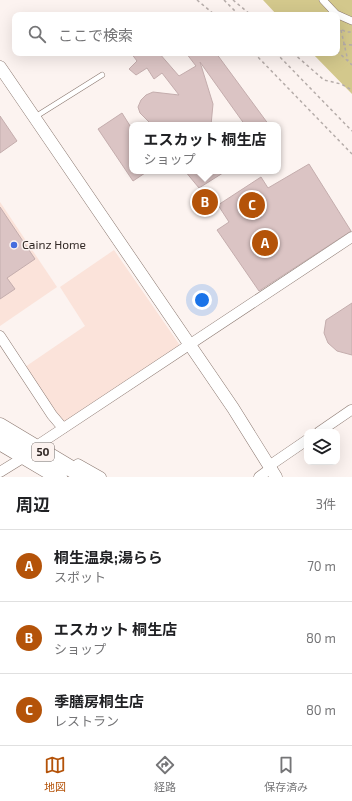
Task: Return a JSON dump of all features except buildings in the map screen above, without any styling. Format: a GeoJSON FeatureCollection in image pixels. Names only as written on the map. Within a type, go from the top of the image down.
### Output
{"type":"FeatureCollection","features":[{"type":"Feature","properties":{"kind":"highway","name":"50"},"geometry":{"type":"LineString","coordinates":[[0,426],[86,477]]}},
{"type":"Feature","properties":{"kind":"highway","name":"50"},"geometry":{"type":"LineString","coordinates":[[0,442],[59,477]]}},
{"type":"Feature","properties":{"kind":"highway","name":"50"},"geometry":{"type":"LineString","coordinates":[[0,452],[18,460],[42,477]]}},
{"type":"Feature","properties":{"kind":"street"},"geometry":{"type":"LineString","coordinates":[[323,0],[334,12]]}},
{"type":"Feature","properties":{"kind":"street"},"geometry":{"type":"LineString","coordinates":[[340,16],[352,21]]}},
{"type":"Feature","properties":{"kind":"street"},"geometry":{"type":"LineString","coordinates":[[0,67],[190,344],[272,471]]}},
{"type":"Feature","properties":{"kind":"street"},"geometry":{"type":"LineString","coordinates":[[41,443],[352,238]]}},
{"type":"Feature","properties":{"kind":"street"},"geometry":{"type":"LineString","coordinates":[[0,336],[52,415],[63,428]]}},
{"type":"Feature","properties":{"kind":"street"},"geometry":{"type":"LineString","coordinates":[[324,429],[352,410]]}},
{"type":"Feature","properties":{"kind":"street"},"geometry":{"type":"LineString","coordinates":[[0,419],[101,477]]}},
{"type":"Feature","properties":{"kind":"street"},"geometry":{"type":"LineString","coordinates":[[259,477],[272,471],[304,443]]}},
{"type":"Feature","properties":{"kind":"street"},"geometry":{"type":"LineString","coordinates":[[0,472],[18,460]]}},
{"type":"Feature","properties":{"kind":"lane"},"geometry":{"type":"LineString","coordinates":[[34,118],[102,75]]}},
{"type":"Feature","properties":{"kind":"path"},"geometry":{"type":"LineString","coordinates":[[197,0],[211,12]]}},
{"type":"Feature","properties":{"kind":"path"},"geometry":{"type":"LineString","coordinates":[[224,0],[236,12]]}},
{"type":"Feature","properties":{"kind":"path"},"geometry":{"type":"LineString","coordinates":[[233,0],[247,12]]}},
{"type":"Feature","properties":{"kind":"path"},"geometry":{"type":"LineString","coordinates":[[341,30],[352,32]]}},
{"type":"Feature","properties":{"kind":"path"},"geometry":{"type":"LineString","coordinates":[[341,30],[348,61]]}},
{"type":"Feature","properties":{"kind":"path"},"geometry":{"type":"LineString","coordinates":[[340,44],[352,45]]}},
{"type":"Feature","properties":{"kind":"path"},"geometry":{"type":"LineString","coordinates":[[340,54],[352,65]]}},
{"type":"Feature","properties":{"kind":"path"},"geometry":{"type":"LineString","coordinates":[[257,56],[352,154]]}},
{"type":"Feature","properties":{"kind":"path"},"geometry":{"type":"LineString","coordinates":[[279,56],[352,131]]}},
{"type":"Feature","properties":{"kind":"path"},"geometry":{"type":"LineString","coordinates":[[296,56],[324,80],[346,86],[352,90]]}},
{"type":"Feature","properties":{"kind":"shaded area"},"geometry":{"type":"Polygon","coordinates":[[[263,0],[352,0],[352,94],[315,56],[340,56],[340,12],[274,12],[263,0]]]}},
{"type":"Feature","properties":{"kind":"shaded area","name":"Cainz Home"},"geometry":{"type":"Polygon","coordinates":[[[0,202],[57,287],[0,326],[0,202]]]}},
{"type":"Feature","properties":{"kind":"shaded area"},"geometry":{"type":"Polygon","coordinates":[[[114,250],[179,344],[177,350],[69,422],[62,422],[25,367],[85,326],[60,287],[114,250]]]}},
{"type":"Feature","properties":{"kind":"place","name":"エスカット 桐生店"},"geometry":{"type":"Point","coordinates":[205,202]}},
{"type":"Feature","properties":{"kind":"place","name":"季膳房桐生店"},"geometry":{"type":"Point","coordinates":[252,205]}},
{"type":"Feature","properties":{"kind":"place","name":"桐生温泉;湯らら"},"geometry":{"type":"Point","coordinates":[265,243]}},
{"type":"Feature","properties":{"kind":"place","name":"Cainz Home"},"geometry":{"type":"Point","coordinates":[14,245]}}]}
